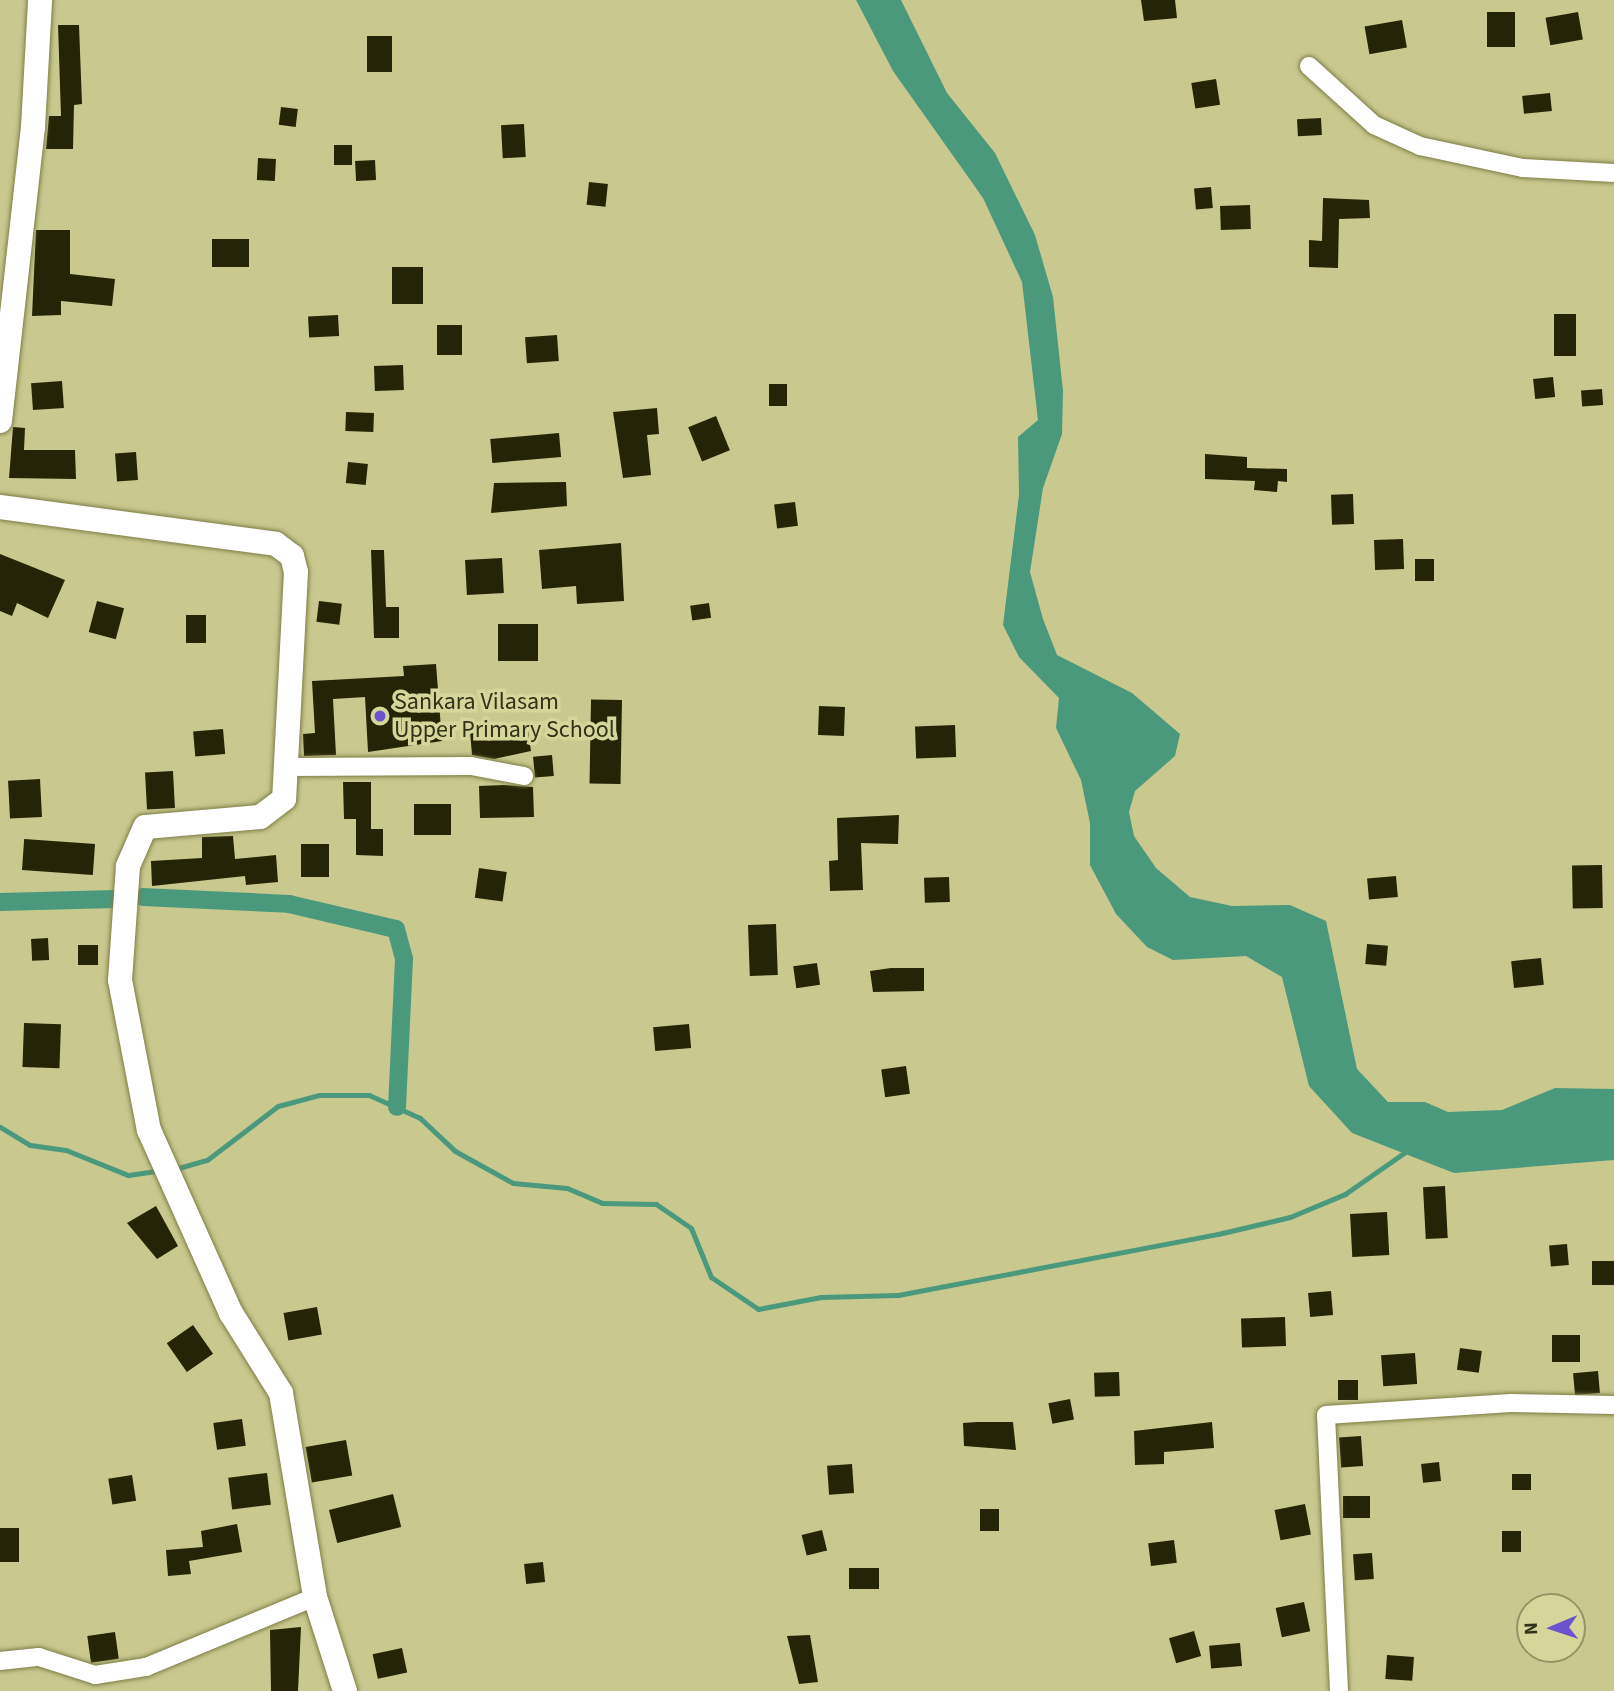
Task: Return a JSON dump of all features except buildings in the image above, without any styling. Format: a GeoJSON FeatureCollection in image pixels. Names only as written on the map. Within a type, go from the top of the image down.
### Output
{"type":"FeatureCollection","features":[{"type":"Feature","properties":{"kind":"main road"},"geometry":{"type":"LineString","coordinates":[[0,421],[33,127],[40,0]]}},
{"type":"Feature","properties":{"kind":"main road"},"geometry":{"type":"LineString","coordinates":[[0,507],[276,544],[292,556],[289,767],[284,799],[274,811],[158,821],[135,839],[120,980],[149,1130],[231,1312],[281,1393],[315,1597],[345,1691]]}},
{"type":"Feature","properties":{"kind":"street"},"geometry":{"type":"LineString","coordinates":[[1309,66],[1374,125],[1420,146],[1523,168],[1614,173]]}},
{"type":"Feature","properties":{"kind":"street"},"geometry":{"type":"LineString","coordinates":[[289,767],[471,766],[524,776]]}},
{"type":"Feature","properties":{"kind":"street"},"geometry":{"type":"LineString","coordinates":[[1339,1691],[1326,1415],[1511,1403],[1614,1405]]}},
{"type":"Feature","properties":{"kind":"street"},"geometry":{"type":"LineString","coordinates":[[0,1661],[39,1657],[95,1675],[136,1669],[315,1597]]}},
{"type":"Feature","properties":{"kind":"shaded area"},"geometry":{"type":"Polygon","coordinates":[[[856,0],[901,0],[947,93],[995,153],[1035,235],[1053,297],[1063,391],[1062,434],[1043,488],[1030,572],[1043,619],[1057,655],[1132,693],[1180,734],[1175,756],[1135,791],[1129,812],[1134,836],[1156,868],[1190,897],[1232,906],[1290,905],[1326,921],[1357,1069],[1388,1102],[1425,1102],[1448,1112],[1502,1110],[1555,1088],[1614,1089],[1614,1160],[1454,1173],[1352,1133],[1309,1086],[1282,977],[1246,956],[1173,960],[1147,947],[1116,914],[1090,865],[1090,823],[1081,780],[1056,728],[1059,698],[1019,657],[1003,625],[1019,495],[1018,437],[1038,420],[1022,282],[983,198],[893,71],[856,0]]]}},
{"type":"Feature","properties":{"kind":"waterway"},"geometry":{"type":"LineString","coordinates":[[143,897],[289,904],[396,929],[404,959],[397,1107]]}},
{"type":"Feature","properties":{"kind":"waterway"},"geometry":{"type":"LineString","coordinates":[[0,902],[115,899]]}},
{"type":"Feature","properties":{"kind":"waterway"},"geometry":{"type":"LineString","coordinates":[[175,1169],[207,1160],[278,1106],[319,1095],[369,1095],[420,1118],[455,1151],[513,1183],[567,1188],[602,1203],[656,1204],[691,1228],[711,1277],[758,1309],[821,1297],[898,1295],[1218,1234],[1290,1217],[1345,1194],[1411,1148]]}},
{"type":"Feature","properties":{"kind":"waterway"},"geometry":{"type":"LineString","coordinates":[[0,1127],[30,1145],[66,1150],[128,1175],[158,1171]]}},
{"type":"Feature","properties":{"kind":"place","name":"Sankara Vilasam Upper Primary School"},"geometry":{"type":"Point","coordinates":[380,716]}}]}
